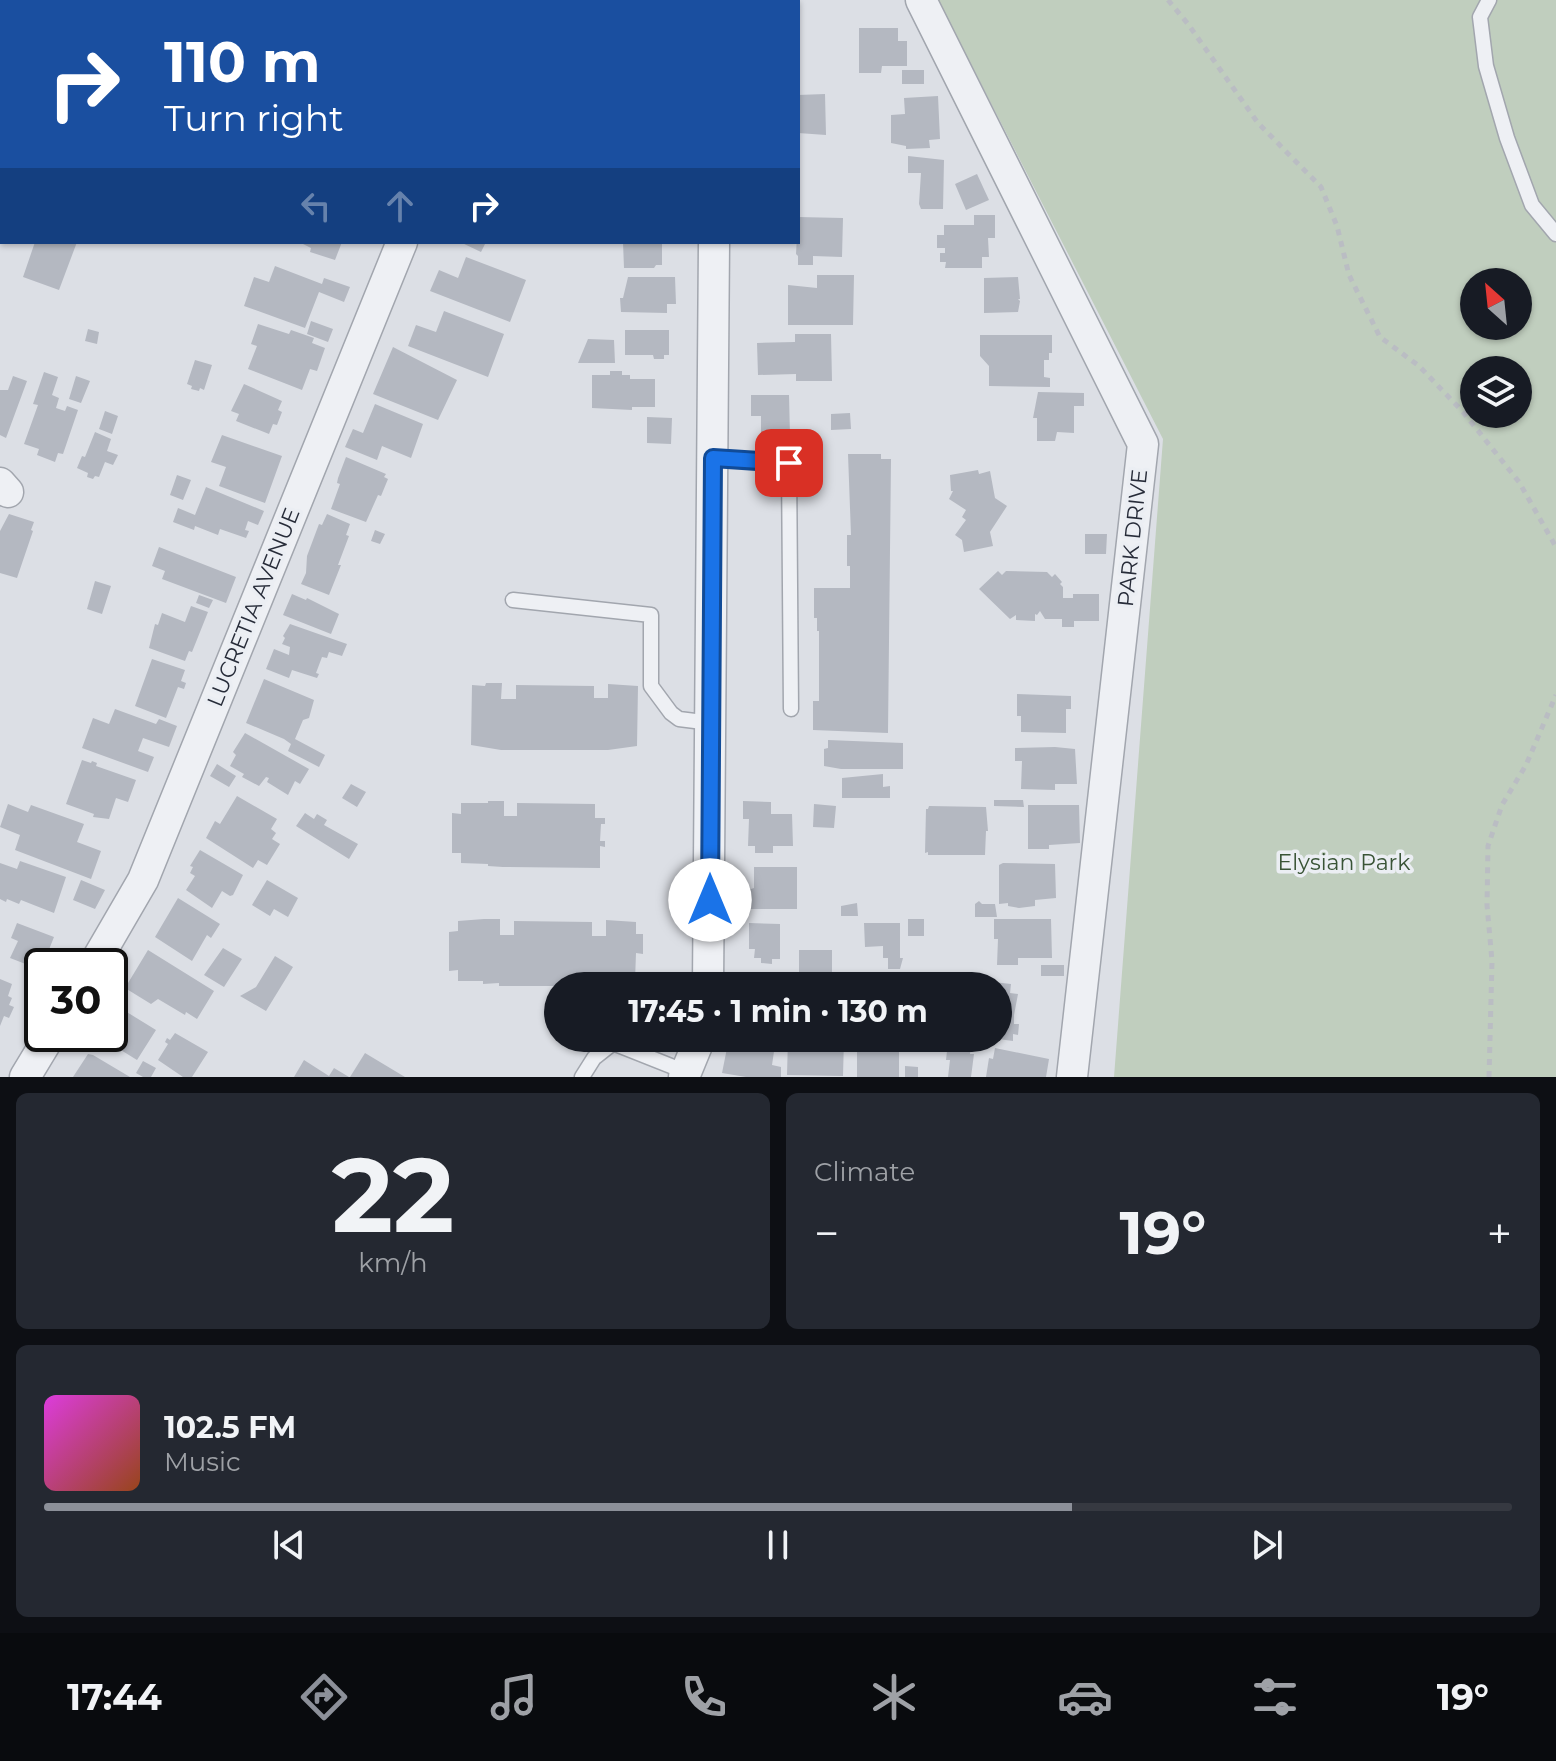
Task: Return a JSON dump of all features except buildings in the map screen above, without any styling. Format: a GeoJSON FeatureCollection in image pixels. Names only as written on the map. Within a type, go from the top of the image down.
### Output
{"type":"FeatureCollection","features":[{"type":"Feature","properties":{"kind":"street","name":"PARK DRIVE"},"geometry":{"type":"LineString","coordinates":[[921,0],[1143,444],[1072,1077]]}},
{"type":"Feature","properties":{"kind":"street","name":"LUCRETIA AVENUE"},"geometry":{"type":"LineString","coordinates":[[103,948],[143,880],[401,244]]}},
{"type":"Feature","properties":{"kind":"street"},"geometry":{"type":"LineString","coordinates":[[708,972],[714,244]]}},
{"type":"Feature","properties":{"kind":"street"},"geometry":{"type":"LineString","coordinates":[[25,1077],[40,1052]]}},
{"type":"Feature","properties":{"kind":"street"},"geometry":{"type":"LineString","coordinates":[[685,1075],[694,1052]]}},
{"type":"Feature","properties":{"kind":"lane"},"geometry":{"type":"LineString","coordinates":[[1489,0],[1480,17],[1486,66],[1494,95],[1532,205],[1556,234]]}},
{"type":"Feature","properties":{"kind":"lane"},"geometry":{"type":"LineString","coordinates":[[713,458],[789,463],[791,709]]}},
{"type":"Feature","properties":{"kind":"lane"},"geometry":{"type":"LineString","coordinates":[[513,600],[651,615],[651,686],[679,719],[711,723]]}},
{"type":"Feature","properties":{"kind":"lane"},"geometry":{"type":"LineString","coordinates":[[582,1077],[594,1058],[613,1043],[685,1075]]}},
{"type":"Feature","properties":{"kind":"path"},"geometry":{"type":"LineString","coordinates":[[1168,0],[1258,123],[1321,187],[1337,226],[1349,275],[1380,337],[1419,366],[1463,412],[1519,482],[1556,547]]}},
{"type":"Feature","properties":{"kind":"path"},"geometry":{"type":"LineString","coordinates":[[1489,1077],[1492,961],[1487,905],[1488,846],[1502,805],[1526,765],[1556,695]]}},
{"type":"Feature","properties":{"kind":"green space","name":"Elysian Park"},"geometry":{"type":"Polygon","coordinates":[[[938,0],[1556,0],[1556,1077],[1114,1077],[1163,439],[938,0]]]}},
{"type":"Feature","properties":{"kind":"route"},"geometry":{"type":"LineString","coordinates":[[710,900],[713,458],[789,463]]}}]}
